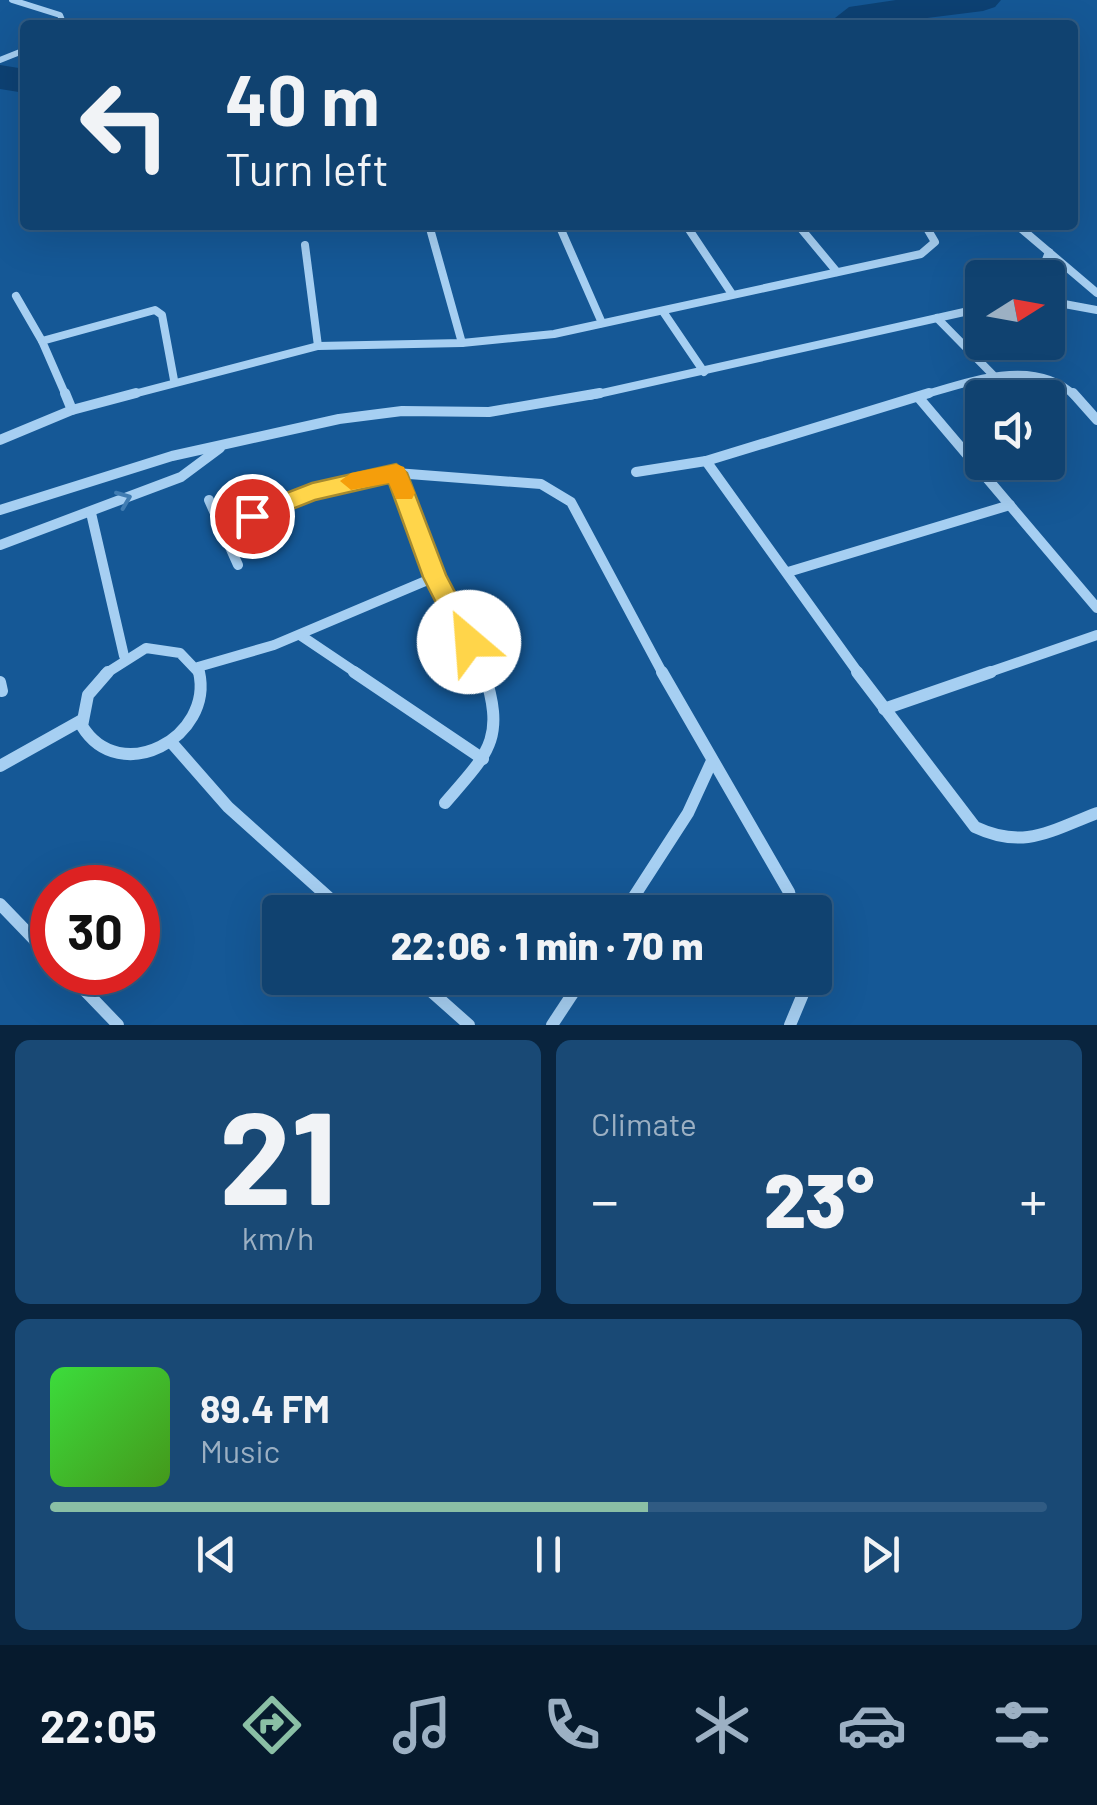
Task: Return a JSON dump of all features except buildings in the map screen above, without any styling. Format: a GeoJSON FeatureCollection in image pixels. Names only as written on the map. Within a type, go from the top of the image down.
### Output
{"type":"FeatureCollection","features":[{"type":"Feature","properties":{"kind":"street"},"geometry":{"type":"LineString","coordinates":[[12,0],[60,15],[62,20]]}},
{"type":"Feature","properties":{"kind":"street"},"geometry":{"type":"LineString","coordinates":[[431,230],[462,342]]}},
{"type":"Feature","properties":{"kind":"street"},"geometry":{"type":"LineString","coordinates":[[562,230],[602,323]]}},
{"type":"Feature","properties":{"kind":"street"},"geometry":{"type":"LineString","coordinates":[[689,230],[732,294]]}},
{"type":"Feature","properties":{"kind":"street"},"geometry":{"type":"LineString","coordinates":[[802,230],[837,272]]}},
{"type":"Feature","properties":{"kind":"street"},"geometry":{"type":"LineString","coordinates":[[0,440],[72,410],[174,380],[318,346],[525,338],[664,312],[921,254],[935,242],[929,230]]}},
{"type":"Feature","properties":{"kind":"street"},"geometry":{"type":"LineString","coordinates":[[1023,230],[1097,293]]}},
{"type":"Feature","properties":{"kind":"street"},"geometry":{"type":"LineString","coordinates":[[304,245],[318,346]]}},
{"type":"Feature","properties":{"kind":"street"},"geometry":{"type":"LineString","coordinates":[[1045,260],[1048,252]]}},
{"type":"Feature","properties":{"kind":"street"},"geometry":{"type":"LineString","coordinates":[[16,296],[42,341],[72,410]]}},
{"type":"Feature","properties":{"kind":"street"},"geometry":{"type":"LineString","coordinates":[[1065,304],[1097,310]]}},
{"type":"Feature","properties":{"kind":"street"},"geometry":{"type":"LineString","coordinates":[[42,341],[154,310],[162,314],[174,380]]}},
{"type":"Feature","properties":{"kind":"street"},"geometry":{"type":"LineString","coordinates":[[664,312],[704,372]]}},
{"type":"Feature","properties":{"kind":"street"},"geometry":{"type":"LineString","coordinates":[[0,510],[172,456],[339,419],[402,410],[489,412],[539,406],[965,312]]}},
{"type":"Feature","properties":{"kind":"street"},"geometry":{"type":"LineString","coordinates":[[937,318],[997,379]]}},
{"type":"Feature","properties":{"kind":"street"},"geometry":{"type":"LineString","coordinates":[[636,472],[706,460],[997,379],[1044,374],[1057,380],[1097,420]]}},
{"type":"Feature","properties":{"kind":"street"},"geometry":{"type":"LineString","coordinates":[[919,398],[1097,608]]}},
{"type":"Feature","properties":{"kind":"street"},"geometry":{"type":"LineString","coordinates":[[0,545],[180,477],[221,448]]}},
{"type":"Feature","properties":{"kind":"street"},"geometry":{"type":"LineString","coordinates":[[706,460],[884,709],[975,827],[1000,838],[1027,840],[1097,813]]}},
{"type":"Feature","properties":{"kind":"street"},"geometry":{"type":"LineString","coordinates":[[396,473],[435,577],[486,676],[496,730],[483,759],[445,803]]}},
{"type":"Feature","properties":{"kind":"street"},"geometry":{"type":"LineString","coordinates":[[221,528],[312,492],[396,473],[542,484],[571,502],[711,763],[789,895]]}},
{"type":"Feature","properties":{"kind":"street"},"geometry":{"type":"LineString","coordinates":[[209,500],[238,566]]}},
{"type":"Feature","properties":{"kind":"street"},"geometry":{"type":"LineString","coordinates":[[788,572],[1010,505]]}},
{"type":"Feature","properties":{"kind":"street"},"geometry":{"type":"LineString","coordinates":[[90,513],[124,656]]}},
{"type":"Feature","properties":{"kind":"street"},"geometry":{"type":"LineString","coordinates":[[198,667],[300,635],[435,577]]}},
{"type":"Feature","properties":{"kind":"street"},"geometry":{"type":"LineString","coordinates":[[300,635],[483,759]]}},
{"type":"Feature","properties":{"kind":"street"},"geometry":{"type":"LineString","coordinates":[[884,709],[1097,635]]}},
{"type":"Feature","properties":{"kind":"street"},"geometry":{"type":"LineString","coordinates":[[146,648],[168,648],[186,654],[198,667],[204,684],[200,705],[189,725],[170,742],[142,754],[114,754],[92,742],[82,720],[92,684],[124,656],[146,648]]}},
{"type":"Feature","properties":{"kind":"street"},"geometry":{"type":"LineString","coordinates":[[0,766],[82,720]]}},
{"type":"Feature","properties":{"kind":"street"},"geometry":{"type":"LineString","coordinates":[[170,742],[228,807],[325,895]]}},
{"type":"Feature","properties":{"kind":"street"},"geometry":{"type":"LineString","coordinates":[[635,895],[688,813],[711,763]]}},
{"type":"Feature","properties":{"kind":"street"},"geometry":{"type":"LineString","coordinates":[[0,904],[30,935]]}},
{"type":"Feature","properties":{"kind":"street"},"geometry":{"type":"LineString","coordinates":[[89,995],[118,1025]]}},
{"type":"Feature","properties":{"kind":"street"},"geometry":{"type":"LineString","coordinates":[[435,995],[469,1025]]}},
{"type":"Feature","properties":{"kind":"street"},"geometry":{"type":"LineString","coordinates":[[552,1025],[572,995]]}},
{"type":"Feature","properties":{"kind":"street"},"geometry":{"type":"LineString","coordinates":[[790,1025],[803,995]]}},
{"type":"Feature","properties":{"kind":"waterway"},"geometry":{"type":"LineString","coordinates":[[853,20],[862,15],[983,0]]}},
{"type":"Feature","properties":{"kind":"waterway"},"geometry":{"type":"LineString","coordinates":[[0,77],[20,80]]}},
{"type":"Feature","properties":{"kind":"slow traffic"},"geometry":{"type":"LineString","coordinates":[[351,481],[396,473],[404,493]]}},
{"type":"Feature","properties":{"kind":"route"},"geometry":{"type":"LineString","coordinates":[[252,516],[312,492],[396,473],[435,577],[469,642]]}}]}
